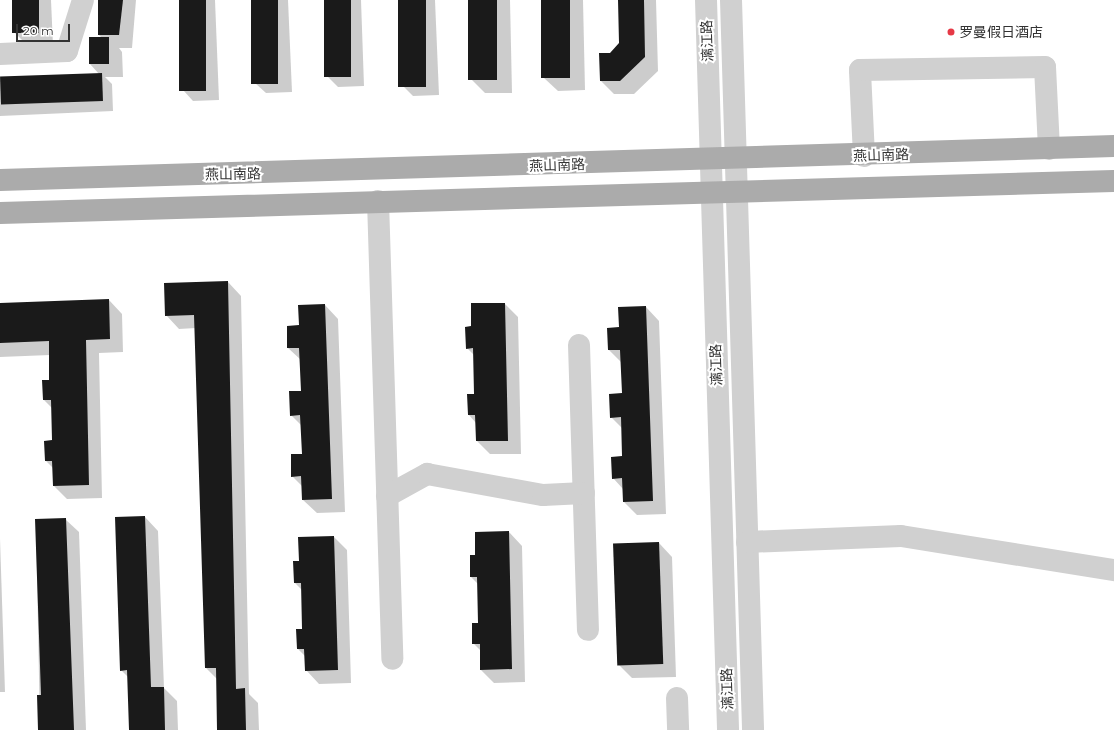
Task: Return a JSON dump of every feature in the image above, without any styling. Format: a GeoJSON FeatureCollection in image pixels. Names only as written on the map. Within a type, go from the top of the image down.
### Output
{"type":"FeatureCollection","features":[{"type":"Feature","properties":{"kind":"main road","name":"燕山南路"},"geometry":{"type":"LineString","coordinates":[[0,180],[864,156],[1114,146]]}},
{"type":"Feature","properties":{"kind":"main road"},"geometry":{"type":"LineString","coordinates":[[1058,148],[1069,182]]}},
{"type":"Feature","properties":{"kind":"main road"},"geometry":{"type":"LineString","coordinates":[[377,170],[378,201]]}},
{"type":"Feature","properties":{"kind":"main road"},"geometry":{"type":"LineString","coordinates":[[155,176],[156,208]]}},
{"type":"Feature","properties":{"kind":"main road"},"geometry":{"type":"LineString","coordinates":[[0,213],[378,201],[710,195],[1114,181]]}},
{"type":"Feature","properties":{"kind":"street"},"geometry":{"type":"LineString","coordinates":[[0,54],[67,51],[83,0]]}},
{"type":"Feature","properties":{"kind":"street","name":"漓江路"},"geometry":{"type":"LineString","coordinates":[[706,0],[711,160],[710,195],[728,730]]}},
{"type":"Feature","properties":{"kind":"street","name":"漓江路"},"geometry":{"type":"LineString","coordinates":[[731,0],[753,730]]}},
{"type":"Feature","properties":{"kind":"street"},"geometry":{"type":"LineString","coordinates":[[864,156],[860,70],[1045,67],[1058,148]]}},
{"type":"Feature","properties":{"kind":"street"},"geometry":{"type":"LineString","coordinates":[[378,201],[392,660]]}},
{"type":"Feature","properties":{"kind":"street"},"geometry":{"type":"LineString","coordinates":[[579,345],[588,630]]}},
{"type":"Feature","properties":{"kind":"street"},"geometry":{"type":"LineString","coordinates":[[387,496],[427,474],[543,495],[584,493]]}},
{"type":"Feature","properties":{"kind":"street"},"geometry":{"type":"LineString","coordinates":[[747,542],[901,536],[1114,570]]}},
{"type":"Feature","properties":{"kind":"street"},"geometry":{"type":"LineString","coordinates":[[676,698],[678,730]]}},
{"type":"Feature","properties":{"kind":"building"},"geometry":{"type":"Polygon","coordinates":[[[12,0],[39,0],[39,33],[12,33],[12,0]]]}},
{"type":"Feature","properties":{"kind":"building"},"geometry":{"type":"Polygon","coordinates":[[[98,0],[123,0],[119,35],[98,35],[98,0]]]}},
{"type":"Feature","properties":{"kind":"building"},"geometry":{"type":"Polygon","coordinates":[[[179,0],[206,0],[206,91],[179,91],[179,0]]]}},
{"type":"Feature","properties":{"kind":"building"},"geometry":{"type":"Polygon","coordinates":[[[251,0],[278,0],[278,84],[251,84],[251,0]]]}},
{"type":"Feature","properties":{"kind":"building"},"geometry":{"type":"Polygon","coordinates":[[[324,0],[351,0],[351,77],[324,77],[324,0]]]}},
{"type":"Feature","properties":{"kind":"building"},"geometry":{"type":"Polygon","coordinates":[[[398,0],[426,0],[426,87],[398,87],[398,0]]]}},
{"type":"Feature","properties":{"kind":"building"},"geometry":{"type":"Polygon","coordinates":[[[468,0],[497,0],[497,80],[468,80],[468,0]]]}},
{"type":"Feature","properties":{"kind":"building"},"geometry":{"type":"Polygon","coordinates":[[[541,0],[570,0],[570,78],[541,78],[541,0]]]}},
{"type":"Feature","properties":{"kind":"building"},"geometry":{"type":"Polygon","coordinates":[[[618,0],[644,0],[645,57],[620,81],[600,81],[599,53],[610,53],[619,43],[618,0]]]}},
{"type":"Feature","properties":{"kind":"building"},"geometry":{"type":"Polygon","coordinates":[[[89,37],[109,37],[109,64],[89,64],[89,37]]]}},
{"type":"Feature","properties":{"kind":"building"},"geometry":{"type":"Polygon","coordinates":[[[102,73],[103,101],[1,105],[0,77],[102,73]]]}},
{"type":"Feature","properties":{"kind":"building"},"geometry":{"type":"Polygon","coordinates":[[[228,281],[236,689],[245,688],[246,730],[217,730],[216,668],[205,668],[194,315],[165,316],[164,283],[228,281]]]}},
{"type":"Feature","properties":{"kind":"building"},"geometry":{"type":"Polygon","coordinates":[[[109,299],[110,339],[86,340],[89,485],[53,486],[52,461],[45,461],[44,441],[52,440],[51,400],[43,400],[42,380],[49,380],[49,341],[0,343],[0,303],[109,299]]]}},
{"type":"Feature","properties":{"kind":"building"},"geometry":{"type":"Polygon","coordinates":[[[471,303],[505,303],[508,441],[476,441],[475,415],[468,415],[467,394],[474,394],[473,348],[466,349],[465,327],[471,326],[471,303]]]}},
{"type":"Feature","properties":{"kind":"building"},"geometry":{"type":"Polygon","coordinates":[[[325,304],[332,499],[302,500],[301,476],[291,477],[291,454],[302,454],[300,415],[290,416],[289,391],[301,391],[299,348],[287,348],[287,326],[299,325],[298,305],[325,304]]]}},
{"type":"Feature","properties":{"kind":"building"},"geometry":{"type":"Polygon","coordinates":[[[646,306],[653,501],[623,502],[622,478],[612,479],[611,457],[622,456],[621,417],[610,418],[609,394],[622,393],[620,350],[608,350],[607,328],[619,327],[618,307],[646,306]]]}},
{"type":"Feature","properties":{"kind":"building"},"geometry":{"type":"Polygon","coordinates":[[[145,516],[151,687],[164,687],[165,730],[129,730],[127,670],[120,671],[115,517],[145,516]]]}},
{"type":"Feature","properties":{"kind":"building"},"geometry":{"type":"Polygon","coordinates":[[[66,518],[74,730],[38,730],[37,695],[41,695],[35,519],[66,518]]]}},
{"type":"Feature","properties":{"kind":"building"},"geometry":{"type":"Polygon","coordinates":[[[509,531],[512,669],[480,670],[480,644],[472,644],[472,623],[478,623],[477,577],[470,577],[470,555],[475,555],[475,532],[509,531]]]}},
{"type":"Feature","properties":{"kind":"building"},"geometry":{"type":"Polygon","coordinates":[[[334,536],[338,670],[305,671],[304,649],[297,649],[296,629],[302,629],[301,583],[294,583],[293,561],[299,561],[298,537],[334,536]]]}},
{"type":"Feature","properties":{"kind":"building"},"geometry":{"type":"Polygon","coordinates":[[[659,542],[663,664],[617,666],[613,544],[659,542]]]}},
{"type":"Feature","properties":{"kind":"place","name":"罗曼假日酒店"},"geometry":{"type":"Point","coordinates":[951,32]}}]}
